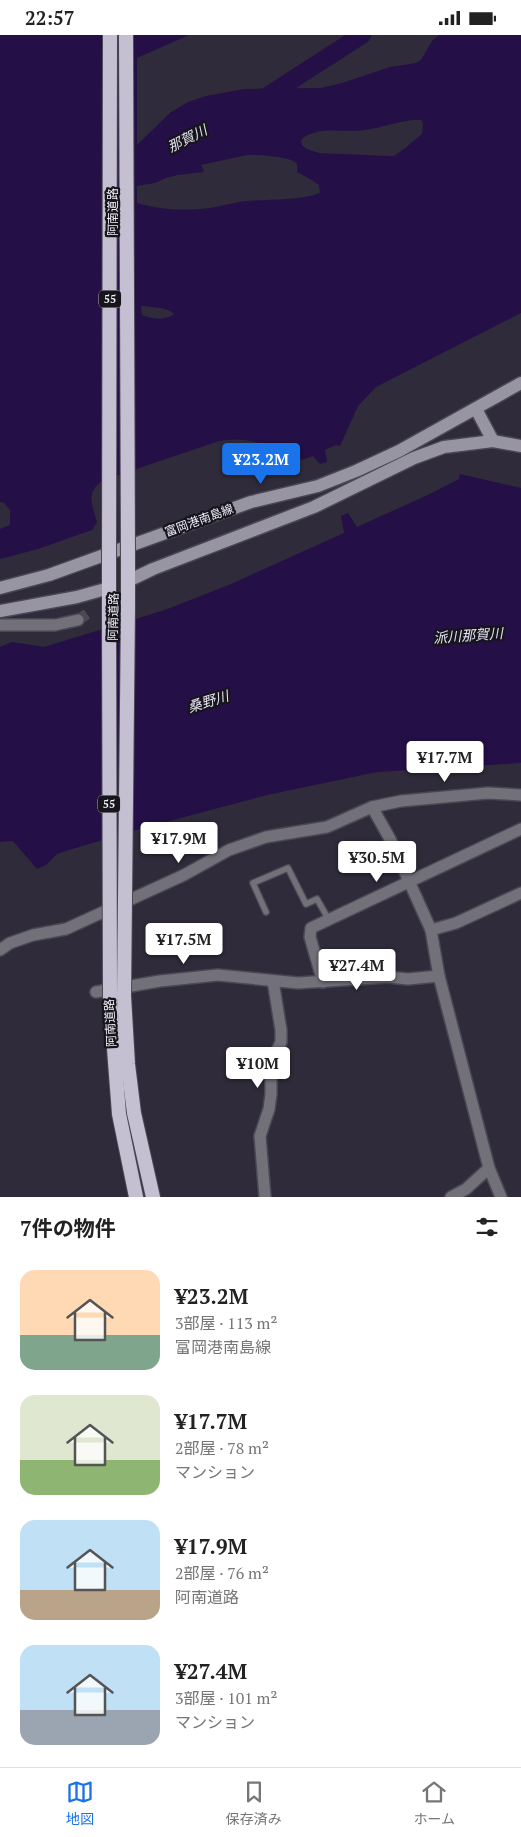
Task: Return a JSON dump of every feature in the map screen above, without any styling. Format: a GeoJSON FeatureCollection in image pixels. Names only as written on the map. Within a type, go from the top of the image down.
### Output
{"type":"FeatureCollection","features":[{"type":"Feature","properties":{"kind":"highway","name":"阿南道路"},"geometry":{"type":"LineString","coordinates":[[110,35],[109,612],[103,995],[119,1114],[136,1197]]}},
{"type":"Feature","properties":{"kind":"highway","name":"阿南道路"},"geometry":{"type":"LineString","coordinates":[[126,35],[128,607],[124,996],[128,1064],[134,1113],[153,1197]]}},
{"type":"Feature","properties":{"kind":"main road","name":"富岡港南島線"},"geometry":{"type":"LineString","coordinates":[[0,588],[49,575],[251,502],[326,483],[399,451],[521,383]]}},
{"type":"Feature","properties":{"kind":"main road"},"geometry":{"type":"LineString","coordinates":[[476,409],[494,441]]}},
{"type":"Feature","properties":{"kind":"main road"},"geometry":{"type":"LineString","coordinates":[[128,581],[153,569],[314,507],[444,447],[494,441],[521,446]]}},
{"type":"Feature","properties":{"kind":"main road"},"geometry":{"type":"LineString","coordinates":[[0,611],[77,597],[109,588]]}},
{"type":"Feature","properties":{"kind":"street"},"geometry":{"type":"LineString","coordinates":[[0,625],[55,625],[78,620]]}},
{"type":"Feature","properties":{"kind":"street"},"geometry":{"type":"LineString","coordinates":[[0,950],[10,943],[33,935],[66,929],[141,896],[229,850],[266,837],[327,827],[372,807],[401,801],[488,793],[521,795]]}},
{"type":"Feature","properties":{"kind":"street"},"geometry":{"type":"LineString","coordinates":[[372,807],[390,839],[431,931],[439,976],[489,1168],[501,1197]]}},
{"type":"Feature","properties":{"kind":"street"},"geometry":{"type":"LineString","coordinates":[[323,982],[310,937],[311,928],[410,883],[521,829]]}},
{"type":"Feature","properties":{"kind":"street"},"geometry":{"type":"LineString","coordinates":[[431,931],[456,923],[521,893]]}},
{"type":"Feature","properties":{"kind":"street"},"geometry":{"type":"LineString","coordinates":[[103,995],[160,981],[218,975],[273,981],[323,982],[355,978],[388,977],[408,979],[439,976]]}},
{"type":"Feature","properties":{"kind":"street"},"geometry":{"type":"LineString","coordinates":[[265,1197],[260,1136],[269,1109],[271,1064],[281,1042],[281,1030],[273,981]]}},
{"type":"Feature","properties":{"kind":"street"},"geometry":{"type":"LineString","coordinates":[[451,1197],[466,1189],[489,1168]]}},
{"type":"Feature","properties":{"kind":"lane"},"geometry":{"type":"LineString","coordinates":[[266,913],[253,883],[288,868],[306,904],[317,899],[329,920]]}},
{"type":"Feature","properties":{"kind":"water"},"geometry":{"type":"Polygon","coordinates":[[[0,35],[189,35],[137,58],[137,145],[171,112],[188,102],[206,96],[244,89],[321,88],[342,83],[390,67],[416,63],[421,60],[432,41],[439,35],[521,35],[521,313],[376,387],[358,406],[340,446],[336,445],[325,450],[327,462],[320,464],[313,456],[302,460],[269,446],[248,441],[225,440],[213,443],[104,480],[98,484],[92,493],[92,504],[97,522],[92,530],[38,549],[0,559],[0,529],[10,525],[10,510],[4,503],[0,502],[0,35]],[[421,120],[366,130],[314,133],[307,135],[301,140],[302,145],[319,153],[394,156],[422,134],[423,123],[421,120]],[[247,155],[201,165],[203,172],[178,175],[155,183],[137,186],[137,203],[173,209],[192,209],[210,208],[247,201],[312,196],[320,193],[319,185],[297,172],[297,164],[288,159],[247,155]],[[141,306],[142,315],[158,319],[167,318],[174,314],[164,309],[141,306]]]}},
{"type":"Feature","properties":{"kind":"water"},"geometry":{"type":"Polygon","coordinates":[[[460,474],[521,488],[521,763],[377,772],[267,795],[69,850],[57,854],[46,865],[37,869],[13,841],[0,842],[0,647],[12,642],[44,647],[165,610],[231,584],[344,533],[341,516],[348,513],[357,527],[430,494],[459,479],[460,474]]]}},
{"type":"Feature","properties":{"kind":"waterway","name":"那賀川"},"geometry":{"type":"LineString","coordinates":[[261,100],[362,35]]}},
{"type":"Feature","properties":{"kind":"tunnel"},"geometry":{"type":"LineString","coordinates":[[78,620],[87,614]]}},
{"type":"Feature","properties":{"kind":"water label","name":"派川那賀川"},"geometry":{"type":"Point","coordinates":[468,635]}},
{"type":"Feature","properties":{"kind":"water label","name":"桑野川"},"geometry":{"type":"Point","coordinates":[208,701]}}]}
